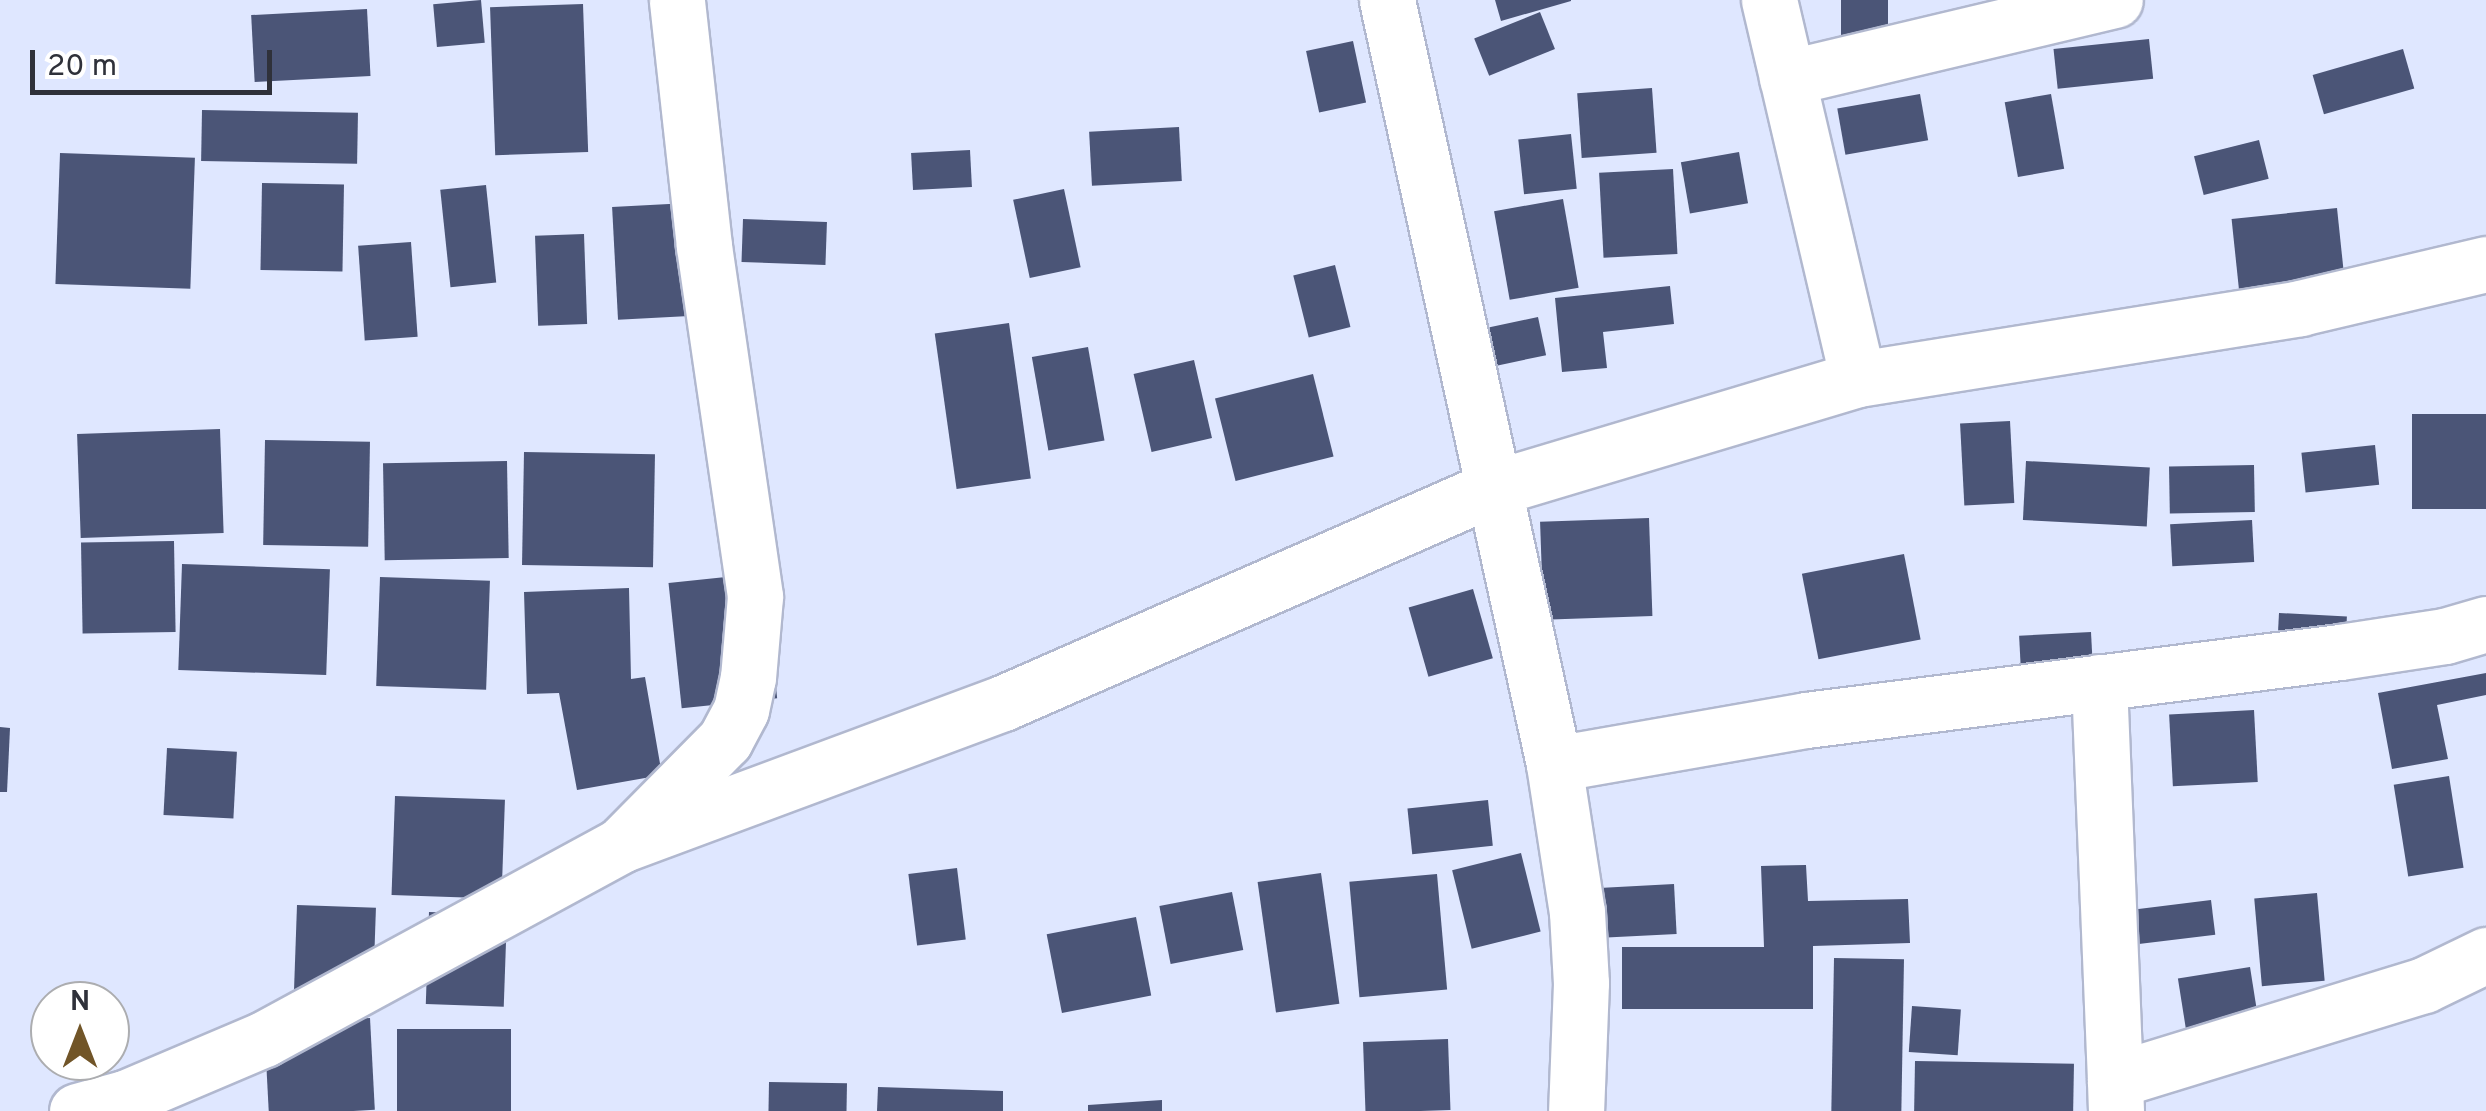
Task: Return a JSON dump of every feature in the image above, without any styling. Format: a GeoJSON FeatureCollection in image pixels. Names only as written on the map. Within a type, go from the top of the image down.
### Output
{"type":"FeatureCollection","features":[{"type":"Feature","properties":{"kind":"street"},"geometry":{"type":"LineString","coordinates":[[621,845],[726,740],[741,710],[754,635],[754,596],[704,246],[677,0]]}},
{"type":"Feature","properties":{"kind":"street"},"geometry":{"type":"LineString","coordinates":[[1387,0],[1554,764],[1578,912],[1582,984],[1576,1111]]}},
{"type":"Feature","properties":{"kind":"street"},"geometry":{"type":"LineString","coordinates":[[1768,0],[1858,379]]}},
{"type":"Feature","properties":{"kind":"street"},"geometry":{"type":"LineString","coordinates":[[1786,78],[2114,0]]}},
{"type":"Feature","properties":{"kind":"street"},"geometry":{"type":"LineString","coordinates":[[77,1111],[125,1098],[264,1038],[621,845],[1003,704],[1492,490],[1858,379],[2300,308],[2485,269]]}},
{"type":"Feature","properties":{"kind":"street"},"geometry":{"type":"LineString","coordinates":[[1554,764],[1806,720],[2357,650],[2445,636],[2486,624]]}},
{"type":"Feature","properties":{"kind":"street"},"geometry":{"type":"LineString","coordinates":[[2099,682],[2115,1096],[2424,985],[2486,956]]}},
{"type":"Feature","properties":{"kind":"building"},"geometry":{"type":"Polygon","coordinates":[[[481,0],[485,43],[437,47],[433,4],[481,0]]]}},
{"type":"Feature","properties":{"kind":"building"},"geometry":{"type":"Polygon","coordinates":[[[1495,0],[1571,0],[1571,1],[1501,21],[1495,0]]]}},
{"type":"Feature","properties":{"kind":"building"},"geometry":{"type":"Polygon","coordinates":[[[1841,0],[1888,0],[1888,44],[1841,44],[1841,0]]]}},
{"type":"Feature","properties":{"kind":"building"},"geometry":{"type":"Polygon","coordinates":[[[583,4],[588,152],[495,155],[490,7],[583,4]]]}},
{"type":"Feature","properties":{"kind":"building"},"geometry":{"type":"Polygon","coordinates":[[[367,9],[371,76],[255,82],[251,15],[367,9]]]}},
{"type":"Feature","properties":{"kind":"building"},"geometry":{"type":"Polygon","coordinates":[[[1540,12],[1555,49],[1489,76],[1474,39],[1540,12]]]}},
{"type":"Feature","properties":{"kind":"building"},"geometry":{"type":"Polygon","coordinates":[[[2149,39],[2153,79],[2058,89],[2054,49],[2149,39]]]}},
{"type":"Feature","properties":{"kind":"building"},"geometry":{"type":"Polygon","coordinates":[[[1353,41],[1366,103],[1319,113],[1306,51],[1353,41]]]}},
{"type":"Feature","properties":{"kind":"building"},"geometry":{"type":"Polygon","coordinates":[[[2403,49],[2414,88],[2324,114],[2313,75],[2403,49]]]}},
{"type":"Feature","properties":{"kind":"building"},"geometry":{"type":"Polygon","coordinates":[[[1652,88],[1657,153],[1582,158],[1577,93],[1652,88]]]}},
{"type":"Feature","properties":{"kind":"building"},"geometry":{"type":"Polygon","coordinates":[[[1920,94],[1928,140],[1845,155],[1837,109],[1920,94]]]}},
{"type":"Feature","properties":{"kind":"building"},"geometry":{"type":"Polygon","coordinates":[[[2051,94],[2064,169],[2018,177],[2005,102],[2051,94]]]}},
{"type":"Feature","properties":{"kind":"building"},"geometry":{"type":"Polygon","coordinates":[[[202,110],[358,113],[357,164],[201,161],[202,110]]]}},
{"type":"Feature","properties":{"kind":"building"},"geometry":{"type":"Polygon","coordinates":[[[1179,127],[1182,181],[1092,186],[1089,132],[1179,127]]]}},
{"type":"Feature","properties":{"kind":"building"},"geometry":{"type":"Polygon","coordinates":[[[1571,134],[1577,189],[1524,194],[1518,140],[1571,134]]]}},
{"type":"Feature","properties":{"kind":"building"},"geometry":{"type":"Polygon","coordinates":[[[2259,140],[2269,179],[2204,195],[2194,156],[2259,140]]]}},
{"type":"Feature","properties":{"kind":"building"},"geometry":{"type":"Polygon","coordinates":[[[970,150],[972,187],[913,190],[911,153],[970,150]]]}},
{"type":"Feature","properties":{"kind":"building"},"geometry":{"type":"Polygon","coordinates":[[[1739,152],[1748,203],[1690,213],[1681,162],[1739,152]]]}},
{"type":"Feature","properties":{"kind":"building"},"geometry":{"type":"Polygon","coordinates":[[[60,153],[195,158],[190,289],[55,284],[60,153]]]}},
{"type":"Feature","properties":{"kind":"building"},"geometry":{"type":"Polygon","coordinates":[[[1673,169],[1677,254],[1604,258],[1599,173],[1673,169]]]}},
{"type":"Feature","properties":{"kind":"building"},"geometry":{"type":"Polygon","coordinates":[[[262,183],[344,184],[342,271],[260,270],[262,183]]]}},
{"type":"Feature","properties":{"kind":"building"},"geometry":{"type":"Polygon","coordinates":[[[486,185],[496,282],[450,287],[440,190],[486,185]]]}},
{"type":"Feature","properties":{"kind":"building"},"geometry":{"type":"Polygon","coordinates":[[[1064,189],[1081,267],[1030,278],[1013,200],[1064,189]]]}},
{"type":"Feature","properties":{"kind":"building"},"geometry":{"type":"Polygon","coordinates":[[[1563,199],[1579,288],[1510,300],[1494,211],[1563,199]]]}},
{"type":"Feature","properties":{"kind":"building"},"geometry":{"type":"Polygon","coordinates":[[[688,203],[694,316],[618,320],[612,207],[688,203]]]}},
{"type":"Feature","properties":{"kind":"building"},"geometry":{"type":"Polygon","coordinates":[[[2337,208],[2347,299],[2241,310],[2232,219],[2337,208]]]}},
{"type":"Feature","properties":{"kind":"building"},"geometry":{"type":"Polygon","coordinates":[[[743,219],[827,222],[825,265],[741,262],[743,219]]]}},
{"type":"Feature","properties":{"kind":"building"},"geometry":{"type":"Polygon","coordinates":[[[584,234],[587,324],[538,326],[535,236],[584,234]]]}},
{"type":"Feature","properties":{"kind":"building"},"geometry":{"type":"Polygon","coordinates":[[[411,242],[418,337],[365,340],[358,246],[411,242]]]}},
{"type":"Feature","properties":{"kind":"building"},"geometry":{"type":"Polygon","coordinates":[[[1335,265],[1350,327],[1309,338],[1293,275],[1335,265]]]}},
{"type":"Feature","properties":{"kind":"building"},"geometry":{"type":"Polygon","coordinates":[[[1670,286],[1674,324],[1603,332],[1607,368],[1562,372],[1555,298],[1670,286]]]}},
{"type":"Feature","properties":{"kind":"building"},"geometry":{"type":"Polygon","coordinates":[[[1538,317],[1546,355],[1471,371],[1463,333],[1538,317]]]}},
{"type":"Feature","properties":{"kind":"building"},"geometry":{"type":"Polygon","coordinates":[[[1009,323],[1031,478],[957,489],[935,333],[1009,323]]]}},
{"type":"Feature","properties":{"kind":"building"},"geometry":{"type":"Polygon","coordinates":[[[1088,347],[1104,441],[1048,450],[1032,357],[1088,347]]]}},
{"type":"Feature","properties":{"kind":"building"},"geometry":{"type":"Polygon","coordinates":[[[1194,360],[1212,438],[1152,452],[1134,374],[1194,360]]]}},
{"type":"Feature","properties":{"kind":"building"},"geometry":{"type":"Polygon","coordinates":[[[1313,374],[1334,456],[1236,481],[1215,398],[1313,374]]]}},
{"type":"Feature","properties":{"kind":"building"},"geometry":{"type":"Polygon","coordinates":[[[2412,414],[2486,414],[2486,509],[2412,509],[2412,414]]]}},
{"type":"Feature","properties":{"kind":"building"},"geometry":{"type":"Polygon","coordinates":[[[2010,421],[2014,503],[1964,506],[1960,424],[2010,421]]]}},
{"type":"Feature","properties":{"kind":"building"},"geometry":{"type":"Polygon","coordinates":[[[220,429],[224,533],[81,538],[77,434],[220,429]]]}},
{"type":"Feature","properties":{"kind":"building"},"geometry":{"type":"Polygon","coordinates":[[[265,440],[370,442],[368,547],[263,545],[265,440]]]}},
{"type":"Feature","properties":{"kind":"building"},"geometry":{"type":"Polygon","coordinates":[[[2375,445],[2379,485],[2306,493],[2301,453],[2375,445]]]}},
{"type":"Feature","properties":{"kind":"building"},"geometry":{"type":"Polygon","coordinates":[[[524,452],[655,454],[653,567],[522,565],[524,452]]]}},
{"type":"Feature","properties":{"kind":"building"},"geometry":{"type":"Polygon","coordinates":[[[507,461],[509,558],[385,560],[383,463],[507,461]]]}},
{"type":"Feature","properties":{"kind":"building"},"geometry":{"type":"Polygon","coordinates":[[[2026,461],[2150,467],[2147,526],[2023,520],[2026,461]]]}},
{"type":"Feature","properties":{"kind":"building"},"geometry":{"type":"Polygon","coordinates":[[[2254,465],[2255,512],[2170,513],[2169,466],[2254,465]]]}},
{"type":"Feature","properties":{"kind":"building"},"geometry":{"type":"Polygon","coordinates":[[[1649,518],[1652,616],[1543,620],[1540,522],[1649,518]]]}},
{"type":"Feature","properties":{"kind":"building"},"geometry":{"type":"Polygon","coordinates":[[[2252,520],[2254,562],[2172,566],[2170,524],[2252,520]]]}},
{"type":"Feature","properties":{"kind":"building"},"geometry":{"type":"Polygon","coordinates":[[[174,541],[176,632],[83,634],[81,543],[174,541]]]}},
{"type":"Feature","properties":{"kind":"building"},"geometry":{"type":"Polygon","coordinates":[[[1904,554],[1921,639],[1819,659],[1802,574],[1904,554]]]}},
{"type":"Feature","properties":{"kind":"building"},"geometry":{"type":"Polygon","coordinates":[[[182,564],[330,569],[326,675],[178,670],[182,564]]]}},
{"type":"Feature","properties":{"kind":"building"},"geometry":{"type":"Polygon","coordinates":[[[764,573],[777,698],[682,708],[669,583],[764,573]]]}},
{"type":"Feature","properties":{"kind":"building"},"geometry":{"type":"Polygon","coordinates":[[[380,577],[490,581],[486,690],[376,686],[380,577]]]}},
{"type":"Feature","properties":{"kind":"building"},"geometry":{"type":"Polygon","coordinates":[[[629,588],[631,679],[645,677],[662,775],[577,790],[559,693],[527,694],[524,592],[629,588]]]}},
{"type":"Feature","properties":{"kind":"building"},"geometry":{"type":"Polygon","coordinates":[[[1473,589],[1493,658],[1428,677],[1409,607],[1473,589]]]}},
{"type":"Feature","properties":{"kind":"building"},"geometry":{"type":"Polygon","coordinates":[[[2279,613],[2347,617],[2345,656],[2277,652],[2279,613]]]}},
{"type":"Feature","properties":{"kind":"building"},"geometry":{"type":"Polygon","coordinates":[[[2091,632],[2093,677],[2021,681],[2019,636],[2091,632]]]}},
{"type":"Feature","properties":{"kind":"building"},"geometry":{"type":"Polygon","coordinates":[[[2486,673],[2486,695],[2437,705],[2448,759],[2392,769],[2378,693],[2486,673]]]}},
{"type":"Feature","properties":{"kind":"building"},"geometry":{"type":"Polygon","coordinates":[[[2254,710],[2258,782],[2173,786],[2169,714],[2254,710]]]}},
{"type":"Feature","properties":{"kind":"building"},"geometry":{"type":"Polygon","coordinates":[[[0,727],[10,728],[7,792],[0,792],[0,727]]]}},
{"type":"Feature","properties":{"kind":"building"},"geometry":{"type":"Polygon","coordinates":[[[167,748],[237,752],[233,819],[163,815],[167,748]]]}},
{"type":"Feature","properties":{"kind":"building"},"geometry":{"type":"Polygon","coordinates":[[[2449,776],[2464,868],[2408,877],[2394,785],[2449,776]]]}},
{"type":"Feature","properties":{"kind":"building"},"geometry":{"type":"Polygon","coordinates":[[[395,796],[505,800],[501,899],[392,895],[395,796]]]}},
{"type":"Feature","properties":{"kind":"building"},"geometry":{"type":"Polygon","coordinates":[[[1488,800],[1493,846],[1412,854],[1407,808],[1488,800]]]}},
{"type":"Feature","properties":{"kind":"building"},"geometry":{"type":"Polygon","coordinates":[[[1521,853],[1541,932],[1472,949],[1452,870],[1521,853]]]}},
{"type":"Feature","properties":{"kind":"building"},"geometry":{"type":"Polygon","coordinates":[[[1806,865],[1808,901],[1908,899],[1910,943],[1813,946],[1813,1009],[1622,1009],[1622,947],[1764,947],[1761,866],[1806,865]]]}},
{"type":"Feature","properties":{"kind":"building"},"geometry":{"type":"Polygon","coordinates":[[[957,868],[966,939],[917,945],[908,874],[957,868]]]}},
{"type":"Feature","properties":{"kind":"building"},"geometry":{"type":"Polygon","coordinates":[[[1321,873],[1339,1004],[1276,1013],[1258,882],[1321,873]]]}},
{"type":"Feature","properties":{"kind":"building"},"geometry":{"type":"Polygon","coordinates":[[[1437,874],[1447,990],[1359,997],[1349,882],[1437,874]]]}},
{"type":"Feature","properties":{"kind":"building"},"geometry":{"type":"Polygon","coordinates":[[[1674,884],[1677,934],[1602,938],[1599,888],[1674,884]]]}},
{"type":"Feature","properties":{"kind":"building"},"geometry":{"type":"Polygon","coordinates":[[[1232,892],[1243,950],[1171,964],[1159,906],[1232,892]]]}},
{"type":"Feature","properties":{"kind":"building"},"geometry":{"type":"Polygon","coordinates":[[[2317,893],[2325,981],[2262,986],[2254,898],[2317,893]]]}},
{"type":"Feature","properties":{"kind":"building"},"geometry":{"type":"Polygon","coordinates":[[[2211,900],[2215,935],[2139,944],[2135,909],[2211,900]]]}},
{"type":"Feature","properties":{"kind":"building"},"geometry":{"type":"Polygon","coordinates":[[[297,905],[376,908],[373,994],[294,991],[297,905]]]}},
{"type":"Feature","properties":{"kind":"building"},"geometry":{"type":"Polygon","coordinates":[[[429,912],[507,915],[504,1007],[426,1004],[429,912]]]}},
{"type":"Feature","properties":{"kind":"building"},"geometry":{"type":"Polygon","coordinates":[[[1136,917],[1151,996],[1062,1013],[1047,934],[1136,917]]]}},
{"type":"Feature","properties":{"kind":"building"},"geometry":{"type":"Polygon","coordinates":[[[1834,958],[1904,959],[1901,1111],[1831,1111],[1834,958]]]}},
{"type":"Feature","properties":{"kind":"building"},"geometry":{"type":"Polygon","coordinates":[[[2250,967],[2260,1029],[2188,1041],[2178,978],[2250,967]]]}},
{"type":"Feature","properties":{"kind":"building"},"geometry":{"type":"Polygon","coordinates":[[[1912,1006],[1961,1009],[1958,1055],[1909,1052],[1912,1006]]]}},
{"type":"Feature","properties":{"kind":"building"},"geometry":{"type":"Polygon","coordinates":[[[370,1018],[375,1110],[269,1111],[264,1024],[370,1018]]]}},
{"type":"Feature","properties":{"kind":"building"},"geometry":{"type":"Polygon","coordinates":[[[397,1029],[511,1029],[511,1111],[397,1111],[397,1029]]]}},
{"type":"Feature","properties":{"kind":"building"},"geometry":{"type":"Polygon","coordinates":[[[1448,1039],[1450,1110],[1365,1111],[1363,1042],[1448,1039]]]}},
{"type":"Feature","properties":{"kind":"building"},"geometry":{"type":"Polygon","coordinates":[[[1915,1061],[2074,1064],[2073,1111],[1914,1111],[1915,1061]]]}},
{"type":"Feature","properties":{"kind":"building"},"geometry":{"type":"Polygon","coordinates":[[[769,1082],[847,1083],[847,1111],[768,1111],[769,1082]]]}},
{"type":"Feature","properties":{"kind":"building"},"geometry":{"type":"Polygon","coordinates":[[[878,1087],[1003,1091],[1003,1111],[877,1111],[878,1087]]]}},
{"type":"Feature","properties":{"kind":"building"},"geometry":{"type":"Polygon","coordinates":[[[1162,1100],[1162,1111],[1088,1111],[1088,1105],[1162,1100]]]}}]}
